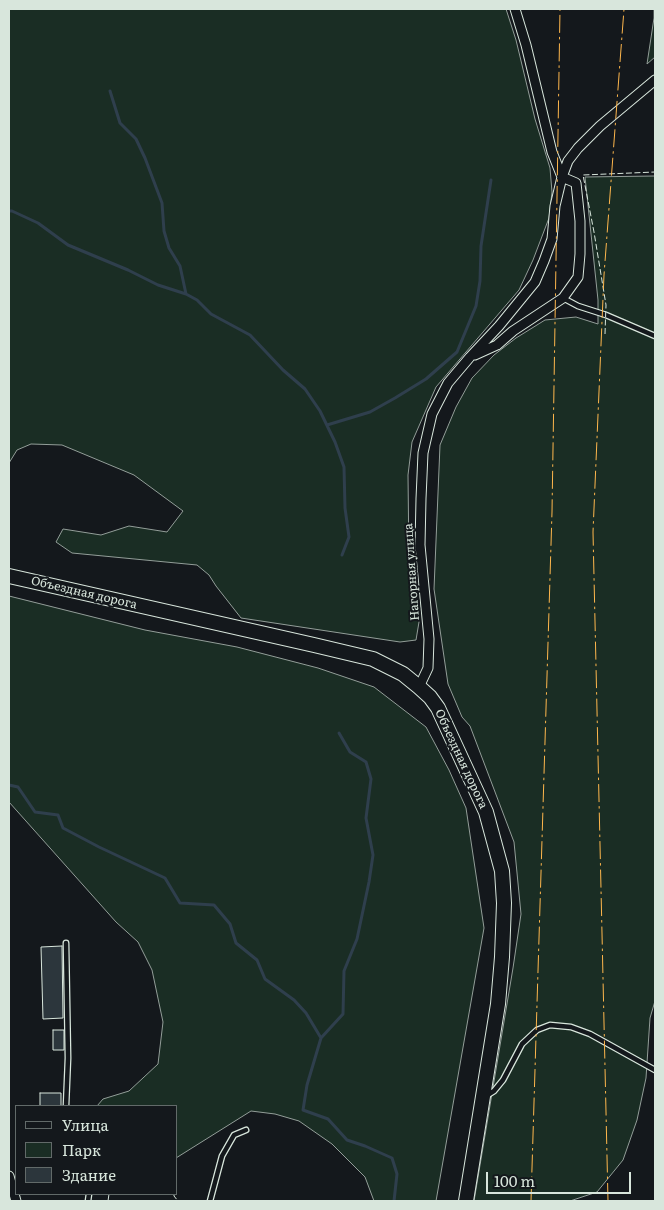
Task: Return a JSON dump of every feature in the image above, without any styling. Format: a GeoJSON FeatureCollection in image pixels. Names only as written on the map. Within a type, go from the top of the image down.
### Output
{"type":"FeatureCollection","features":[{"type":"Feature","properties":{"kind":"main road","name":"Объездная дорога"},"geometry":{"type":"LineString","coordinates":[[9,576],[373,660],[403,674],[430,696],[438,708],[486,812],[502,871],[504,903],[498,1004],[466,1201]]}},
{"type":"Feature","properties":{"kind":"street"},"geometry":{"type":"LineString","coordinates":[[470,357],[497,345],[513,331],[563,298],[578,276],[580,221],[576,182],[562,177],[552,152],[526,45],[514,9]]}},
{"type":"Feature","properties":{"kind":"street"},"geometry":{"type":"LineString","coordinates":[[562,177],[568,161],[578,148],[600,126],[655,80]]}},
{"type":"Feature","properties":{"kind":"street","name":"Нагорная улица"},"geometry":{"type":"LineString","coordinates":[[419,686],[428,668],[429,638],[420,545],[423,453],[432,414],[448,383],[535,282],[552,239],[555,206],[562,177]]}},
{"type":"Feature","properties":{"kind":"street"},"geometry":{"type":"LineString","coordinates":[[9,1176],[16,1201]]}},
{"type":"Feature","properties":{"kind":"lane"},"geometry":{"type":"LineString","coordinates":[[563,298],[578,306],[606,315],[655,336]]}},
{"type":"Feature","properties":{"kind":"lane"},"geometry":{"type":"LineString","coordinates":[[66,943],[68,1058],[66,1105]]}},
{"type":"Feature","properties":{"kind":"lane"},"geometry":{"type":"LineString","coordinates":[[483,1098],[494,1091],[503,1080],[522,1044],[537,1030],[550,1026],[571,1027],[590,1034],[655,1070]]}},
{"type":"Feature","properties":{"kind":"lane"},"geometry":{"type":"LineString","coordinates":[[210,1201],[222,1156],[234,1135],[246,1130]]}},
{"type":"Feature","properties":{"kind":"green space"},"geometry":{"type":"Polygon","coordinates":[[[9,9],[506,9],[550,168],[552,192],[549,218],[519,290],[436,387],[412,442],[408,475],[409,563],[419,622],[416,640],[400,642],[241,618],[209,575],[197,565],[72,553],[56,542],[63,529],[101,535],[129,526],[167,532],[183,511],[134,475],[62,445],[31,444],[17,450],[9,463],[9,9]]]}},
{"type":"Feature","properties":{"kind":"green space"},"geometry":{"type":"Polygon","coordinates":[[[654,9],[655,57],[647,64],[654,18],[654,9]]]}},
{"type":"Feature","properties":{"kind":"green space"},"geometry":{"type":"Polygon","coordinates":[[[655,176],[655,1001],[650,1018],[646,1078],[637,1120],[623,1160],[597,1192],[570,1201],[474,1201],[521,914],[514,842],[470,726],[462,717],[448,684],[434,589],[440,445],[456,407],[472,378],[494,355],[516,338],[545,320],[576,317],[598,324],[598,300],[585,177],[655,176]]]}},
{"type":"Feature","properties":{"kind":"green space"},"geometry":{"type":"Polygon","coordinates":[[[9,596],[145,630],[237,647],[318,668],[374,687],[426,727],[449,770],[466,808],[484,928],[436,1201],[374,1201],[365,1177],[332,1144],[299,1121],[275,1114],[251,1111],[178,1157],[178,1105],[98,1105],[103,1099],[129,1091],[158,1064],[163,1022],[152,970],[138,942],[116,922],[9,802],[9,596]]]}},
{"type":"Feature","properties":{"kind":"building"},"geometry":{"type":"Polygon","coordinates":[[[62,946],[63,1018],[43,1019],[41,947],[62,946]]]}},
{"type":"Feature","properties":{"kind":"building"},"geometry":{"type":"Polygon","coordinates":[[[53,1030],[64,1030],[64,1050],[53,1050],[53,1030]]]}},
{"type":"Feature","properties":{"kind":"building"},"geometry":{"type":"Polygon","coordinates":[[[40,1093],[61,1093],[61,1105],[40,1105],[40,1093]]]}},
{"type":"Feature","properties":{"kind":"waterway"},"geometry":{"type":"LineString","coordinates":[[110,91],[120,123],[136,139],[162,203],[164,231],[169,248],[180,266],[186,294]]}},
{"type":"Feature","properties":{"kind":"waterway"},"geometry":{"type":"LineString","coordinates":[[327,425],[370,412],[395,398],[426,379],[457,352],[476,306],[480,281],[481,246],[491,180]]}},
{"type":"Feature","properties":{"kind":"waterway"},"geometry":{"type":"LineString","coordinates":[[9,211],[38,223],[68,245],[197,300],[211,314],[250,335],[283,370],[305,389],[320,411],[335,442],[344,467],[345,508],[349,537],[342,555]]}},
{"type":"Feature","properties":{"kind":"waterway"},"geometry":{"type":"LineString","coordinates":[[339,733],[350,752],[366,762],[371,779],[366,818],[373,855],[357,939],[344,971],[343,1014],[321,1038],[307,1085],[303,1110],[328,1119],[347,1140],[392,1158],[397,1174],[394,1201]]}},
{"type":"Feature","properties":{"kind":"waterway"},"geometry":{"type":"LineString","coordinates":[[9,785],[18,787],[35,812],[58,815],[63,828],[165,878],[180,903],[214,905],[230,924],[236,943],[257,960],[265,979],[294,1000],[306,1013],[321,1038]]}},
{"type":"Feature","properties":{"kind":"fence"},"geometry":{"type":"LineString","coordinates":[[605,334],[606,305],[583,175],[655,172]]}},
{"type":"Feature","properties":{"kind":"fence"},"geometry":{"type":"LineString","coordinates":[[108,1201],[109,1195]]}},
{"type":"Feature","properties":{"kind":"fence"},"geometry":{"type":"LineString","coordinates":[[174,1195],[178,1201]]}},
{"type":"Feature","properties":{"kind":"power"},"geometry":{"type":"LineString","coordinates":[[531,1201],[552,512],[560,9]]}},
{"type":"Feature","properties":{"kind":"power"},"geometry":{"type":"LineString","coordinates":[[608,1201],[593,532],[604,275],[624,9]]}}]}
